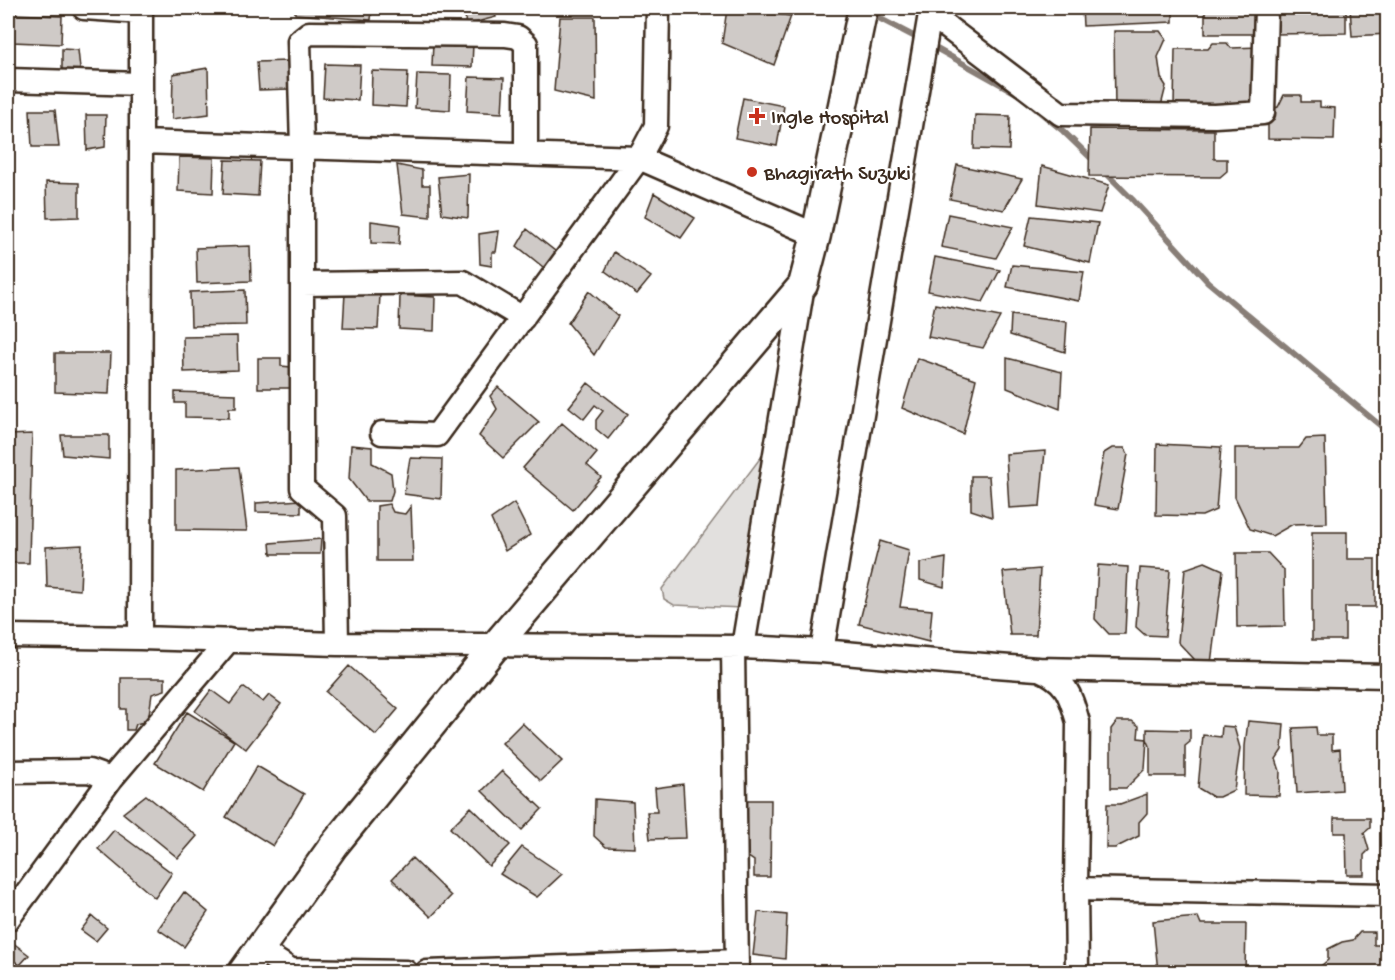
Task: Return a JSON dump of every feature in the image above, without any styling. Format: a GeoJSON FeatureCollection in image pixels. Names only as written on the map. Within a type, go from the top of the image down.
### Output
{"type":"FeatureCollection","features":[{"type":"Feature","properties":{"kind":"main road"},"geometry":{"type":"LineString","coordinates":[[243,972],[334,845],[496,645],[803,285],[816,235],[863,8]]}},
{"type":"Feature","properties":{"kind":"street"},"geometry":{"type":"LineString","coordinates":[[84,8],[141,10],[140,638]]}},
{"type":"Feature","properties":{"kind":"street"},"geometry":{"type":"LineString","coordinates":[[381,433],[437,435],[639,158],[656,126],[658,8]]}},
{"type":"Feature","properties":{"kind":"street"},"geometry":{"type":"LineString","coordinates":[[822,651],[932,11],[1061,114],[1215,116],[1263,113],[1266,8]]}},
{"type":"Feature","properties":{"kind":"street"},"geometry":{"type":"LineString","coordinates":[[337,644],[335,516],[302,488],[302,147],[299,41],[309,33],[518,37],[526,44],[526,154]]}},
{"type":"Feature","properties":{"kind":"street"},"geometry":{"type":"LineString","coordinates":[[8,80],[141,84]]}},
{"type":"Feature","properties":{"kind":"street"},"geometry":{"type":"LineString","coordinates":[[141,142],[639,158],[816,235]]}},
{"type":"Feature","properties":{"kind":"street"},"geometry":{"type":"LineString","coordinates":[[302,284],[463,282],[522,318]]}},
{"type":"Feature","properties":{"kind":"street"},"geometry":{"type":"LineString","coordinates":[[427,972],[737,967],[738,647],[803,285]]}},
{"type":"Feature","properties":{"kind":"street"},"geometry":{"type":"LineString","coordinates":[[8,636],[337,644],[738,647],[822,651],[1037,669],[1388,676]]}},
{"type":"Feature","properties":{"kind":"street"},"geometry":{"type":"LineString","coordinates":[[8,919],[111,779],[229,640]]}},
{"type":"Feature","properties":{"kind":"street"},"geometry":{"type":"LineString","coordinates":[[1037,669],[1052,675],[1063,684],[1073,704],[1078,722],[1077,972]]}},
{"type":"Feature","properties":{"kind":"street"},"geometry":{"type":"LineString","coordinates":[[8,772],[89,771],[111,779]]}},
{"type":"Feature","properties":{"kind":"street"},"geometry":{"type":"LineString","coordinates":[[1076,889],[1388,895]]}},
{"type":"Feature","properties":{"kind":"street"},"geometry":{"type":"LineString","coordinates":[[260,950],[291,970],[406,972]]}},
{"type":"Feature","properties":{"kind":"shaded area"},"geometry":{"type":"Polygon","coordinates":[[[776,437],[742,608],[674,605],[664,599],[662,589],[776,437]]]}},
{"type":"Feature","properties":{"kind":"building"},"geometry":{"type":"Polygon","coordinates":[[[295,8],[372,8],[371,20],[295,14],[295,8]]]}},
{"type":"Feature","properties":{"kind":"building"},"geometry":{"type":"Polygon","coordinates":[[[466,8],[494,8],[496,17],[465,25],[466,8]]]}},
{"type":"Feature","properties":{"kind":"building"},"geometry":{"type":"Polygon","coordinates":[[[1082,8],[1173,8],[1173,22],[1083,26],[1082,8]]]}},
{"type":"Feature","properties":{"kind":"building"},"geometry":{"type":"Polygon","coordinates":[[[1205,8],[1262,8],[1262,34],[1205,34],[1205,8]]]}},
{"type":"Feature","properties":{"kind":"building"},"geometry":{"type":"Polygon","coordinates":[[[1275,8],[1346,8],[1346,33],[1275,34],[1275,8]]]}},
{"type":"Feature","properties":{"kind":"building"},"geometry":{"type":"Polygon","coordinates":[[[1350,8],[1388,8],[1388,34],[1352,36],[1350,8]]]}},
{"type":"Feature","properties":{"kind":"building"},"geometry":{"type":"Polygon","coordinates":[[[727,9],[791,16],[774,65],[722,43],[727,9]]]}},
{"type":"Feature","properties":{"kind":"building"},"geometry":{"type":"Polygon","coordinates":[[[13,14],[62,16],[61,44],[12,42],[13,14]]]}},
{"type":"Feature","properties":{"kind":"building"},"geometry":{"type":"Polygon","coordinates":[[[560,17],[595,17],[596,101],[554,91],[560,17]]]}},
{"type":"Feature","properties":{"kind":"building"},"geometry":{"type":"Polygon","coordinates":[[[1114,31],[1160,31],[1166,39],[1158,57],[1161,78],[1166,86],[1160,110],[1115,111],[1114,31]]]}},
{"type":"Feature","properties":{"kind":"building"},"geometry":{"type":"Polygon","coordinates":[[[433,42],[473,43],[472,67],[432,66],[433,42]]]}},
{"type":"Feature","properties":{"kind":"building"},"geometry":{"type":"Polygon","coordinates":[[[1213,43],[1227,43],[1231,48],[1260,47],[1258,108],[1174,107],[1175,49],[1208,49],[1213,43]]]}},
{"type":"Feature","properties":{"kind":"building"},"geometry":{"type":"Polygon","coordinates":[[[62,49],[78,50],[81,78],[62,73],[62,49]]]}},
{"type":"Feature","properties":{"kind":"building"},"geometry":{"type":"Polygon","coordinates":[[[287,61],[289,89],[259,90],[257,62],[287,61]]]}},
{"type":"Feature","properties":{"kind":"building"},"geometry":{"type":"Polygon","coordinates":[[[325,64],[360,65],[358,100],[323,98],[325,64]]]}},
{"type":"Feature","properties":{"kind":"building"},"geometry":{"type":"Polygon","coordinates":[[[208,68],[209,114],[172,119],[173,74],[208,68]]]}},
{"type":"Feature","properties":{"kind":"building"},"geometry":{"type":"Polygon","coordinates":[[[372,71],[408,72],[406,107],[371,105],[372,71]]]}},
{"type":"Feature","properties":{"kind":"building"},"geometry":{"type":"Polygon","coordinates":[[[417,74],[451,75],[450,110],[415,108],[417,74]]]}},
{"type":"Feature","properties":{"kind":"building"},"geometry":{"type":"Polygon","coordinates":[[[469,77],[504,78],[502,113],[467,111],[469,77]]]}},
{"type":"Feature","properties":{"kind":"building"},"geometry":{"type":"Polygon","coordinates":[[[1284,95],[1301,95],[1301,102],[1320,102],[1320,107],[1335,108],[1334,140],[1268,139],[1268,110],[1278,107],[1284,95]]]}},
{"type":"Feature","properties":{"kind":"building"},"geometry":{"type":"Polygon","coordinates":[[[743,98],[784,106],[777,146],[735,138],[743,98]]]}},
{"type":"Feature","properties":{"kind":"building"},"geometry":{"type":"Polygon","coordinates":[[[30,110],[55,110],[59,147],[32,147],[30,110]]]}},
{"type":"Feature","properties":{"kind":"building"},"geometry":{"type":"Polygon","coordinates":[[[86,115],[106,115],[105,147],[87,150],[86,115]]]}},
{"type":"Feature","properties":{"kind":"building"},"geometry":{"type":"Polygon","coordinates":[[[975,115],[1010,116],[1009,150],[974,149],[975,115]]]}},
{"type":"Feature","properties":{"kind":"building"},"geometry":{"type":"Polygon","coordinates":[[[1090,129],[1214,130],[1214,159],[1227,159],[1227,171],[1220,177],[1089,176],[1090,129]]]}},
{"type":"Feature","properties":{"kind":"building"},"geometry":{"type":"Polygon","coordinates":[[[179,157],[214,158],[213,193],[178,191],[179,157]]]}},
{"type":"Feature","properties":{"kind":"building"},"geometry":{"type":"Polygon","coordinates":[[[225,160],[260,161],[258,196],[223,194],[225,160]]]}},
{"type":"Feature","properties":{"kind":"building"},"geometry":{"type":"Polygon","coordinates":[[[397,165],[422,170],[422,185],[430,185],[430,217],[403,214],[397,165]]]}},
{"type":"Feature","properties":{"kind":"building"},"geometry":{"type":"Polygon","coordinates":[[[957,165],[1022,179],[1004,210],[950,199],[957,165]]]}},
{"type":"Feature","properties":{"kind":"building"},"geometry":{"type":"Polygon","coordinates":[[[1042,166],[1109,185],[1100,213],[1038,204],[1042,166]]]}},
{"type":"Feature","properties":{"kind":"building"},"geometry":{"type":"Polygon","coordinates":[[[469,174],[468,218],[442,214],[438,177],[469,174]]]}},
{"type":"Feature","properties":{"kind":"building"},"geometry":{"type":"Polygon","coordinates":[[[46,182],[79,183],[79,217],[47,218],[46,182]]]}},
{"type":"Feature","properties":{"kind":"building"},"geometry":{"type":"Polygon","coordinates":[[[654,193],[695,218],[681,238],[645,217],[654,193]]]}},
{"type":"Feature","properties":{"kind":"building"},"geometry":{"type":"Polygon","coordinates":[[[948,214],[1013,227],[996,258],[941,247],[948,214]]]}},
{"type":"Feature","properties":{"kind":"building"},"geometry":{"type":"Polygon","coordinates":[[[1031,216],[1098,223],[1090,263],[1024,246],[1031,216]]]}},
{"type":"Feature","properties":{"kind":"building"},"geometry":{"type":"Polygon","coordinates":[[[371,221],[400,225],[399,244],[371,243],[371,221]]]}},
{"type":"Feature","properties":{"kind":"building"},"geometry":{"type":"Polygon","coordinates":[[[527,229],[560,255],[548,271],[517,246],[527,229]]]}},
{"type":"Feature","properties":{"kind":"building"},"geometry":{"type":"Polygon","coordinates":[[[499,231],[496,252],[492,252],[492,266],[480,264],[479,234],[499,231]]]}},
{"type":"Feature","properties":{"kind":"building"},"geometry":{"type":"Polygon","coordinates":[[[250,246],[251,281],[197,283],[196,248],[250,246]]]}},
{"type":"Feature","properties":{"kind":"building"},"geometry":{"type":"Polygon","coordinates":[[[614,252],[651,277],[637,294],[605,271],[614,252]]]}},
{"type":"Feature","properties":{"kind":"building"},"geometry":{"type":"Polygon","coordinates":[[[935,257],[1000,270],[983,302],[928,291],[935,257]]]}},
{"type":"Feature","properties":{"kind":"building"},"geometry":{"type":"Polygon","coordinates":[[[1012,265],[1084,272],[1079,301],[1007,287],[1012,265]]]}},
{"type":"Feature","properties":{"kind":"building"},"geometry":{"type":"Polygon","coordinates":[[[245,290],[246,325],[191,326],[190,292],[245,290]]]}},
{"type":"Feature","properties":{"kind":"building"},"geometry":{"type":"Polygon","coordinates":[[[589,291],[618,316],[594,355],[568,323],[589,291]]]}},
{"type":"Feature","properties":{"kind":"building"},"geometry":{"type":"Polygon","coordinates":[[[345,293],[380,295],[378,329],[343,328],[345,293]]]}},
{"type":"Feature","properties":{"kind":"building"},"geometry":{"type":"Polygon","coordinates":[[[400,295],[435,297],[434,331],[399,329],[400,295]]]}},
{"type":"Feature","properties":{"kind":"building"},"geometry":{"type":"Polygon","coordinates":[[[935,304],[1000,317],[983,348],[928,337],[935,304]]]}},
{"type":"Feature","properties":{"kind":"building"},"geometry":{"type":"Polygon","coordinates":[[[1011,315],[1067,322],[1065,352],[1010,335],[1011,315]]]}},
{"type":"Feature","properties":{"kind":"building"},"geometry":{"type":"Polygon","coordinates":[[[237,336],[238,370],[184,372],[183,337],[237,336]]]}},
{"type":"Feature","properties":{"kind":"building"},"geometry":{"type":"Polygon","coordinates":[[[55,353],[111,353],[109,394],[55,392],[55,353]]]}},
{"type":"Feature","properties":{"kind":"building"},"geometry":{"type":"Polygon","coordinates":[[[258,358],[281,358],[281,366],[291,367],[290,388],[258,388],[258,358]]]}},
{"type":"Feature","properties":{"kind":"building"},"geometry":{"type":"Polygon","coordinates":[[[917,358],[976,379],[963,434],[902,408],[917,358]]]}},
{"type":"Feature","properties":{"kind":"building"},"geometry":{"type":"Polygon","coordinates":[[[1007,358],[1062,372],[1060,409],[1007,388],[1007,358]]]}},
{"type":"Feature","properties":{"kind":"building"},"geometry":{"type":"Polygon","coordinates":[[[588,383],[628,414],[608,439],[596,429],[596,420],[603,411],[595,405],[584,419],[569,407],[588,383]]]}},
{"type":"Feature","properties":{"kind":"building"},"geometry":{"type":"Polygon","coordinates":[[[498,387],[539,422],[503,458],[479,436],[497,409],[490,396],[498,387]]]}},
{"type":"Feature","properties":{"kind":"building"},"geometry":{"type":"Polygon","coordinates":[[[175,392],[236,394],[236,408],[229,408],[229,418],[185,417],[185,403],[175,403],[175,392]]]}},
{"type":"Feature","properties":{"kind":"building"},"geometry":{"type":"Polygon","coordinates":[[[562,423],[597,453],[587,465],[601,477],[573,510],[523,468],[562,423]]]}},
{"type":"Feature","properties":{"kind":"building"},"geometry":{"type":"Polygon","coordinates":[[[32,434],[29,563],[8,563],[8,435],[32,434]]]}},
{"type":"Feature","properties":{"kind":"building"},"geometry":{"type":"Polygon","coordinates":[[[61,435],[109,435],[109,459],[63,455],[61,435]]]}},
{"type":"Feature","properties":{"kind":"building"},"geometry":{"type":"Polygon","coordinates":[[[1325,438],[1327,523],[1293,524],[1272,536],[1250,529],[1235,497],[1235,448],[1299,448],[1306,439],[1325,438]]]}},
{"type":"Feature","properties":{"kind":"building"},"geometry":{"type":"Polygon","coordinates":[[[1157,444],[1221,447],[1216,510],[1202,516],[1156,515],[1157,444]]]}},
{"type":"Feature","properties":{"kind":"building"},"geometry":{"type":"Polygon","coordinates":[[[351,445],[372,447],[372,463],[391,473],[393,491],[390,501],[366,501],[349,479],[351,445]]]}},
{"type":"Feature","properties":{"kind":"building"},"geometry":{"type":"Polygon","coordinates":[[[1112,448],[1125,448],[1128,454],[1118,509],[1094,505],[1104,453],[1112,448]]]}},
{"type":"Feature","properties":{"kind":"building"},"geometry":{"type":"Polygon","coordinates":[[[1045,451],[1040,506],[1009,508],[1006,454],[1045,451]]]}},
{"type":"Feature","properties":{"kind":"building"},"geometry":{"type":"Polygon","coordinates":[[[410,458],[442,459],[441,499],[404,494],[410,458]]]}},
{"type":"Feature","properties":{"kind":"building"},"geometry":{"type":"Polygon","coordinates":[[[239,467],[247,531],[176,530],[176,470],[239,467]]]}},
{"type":"Feature","properties":{"kind":"building"},"geometry":{"type":"Polygon","coordinates":[[[971,476],[989,476],[992,517],[971,510],[971,476]]]}},
{"type":"Feature","properties":{"kind":"building"},"geometry":{"type":"Polygon","coordinates":[[[301,500],[301,513],[256,512],[256,503],[301,500]]]}},
{"type":"Feature","properties":{"kind":"building"},"geometry":{"type":"Polygon","coordinates":[[[514,503],[530,535],[505,551],[491,519],[514,503]]]}},
{"type":"Feature","properties":{"kind":"building"},"geometry":{"type":"Polygon","coordinates":[[[389,504],[393,512],[405,514],[411,506],[413,561],[377,561],[377,506],[389,504]]]}},
{"type":"Feature","properties":{"kind":"building"},"geometry":{"type":"Polygon","coordinates":[[[1312,532],[1347,532],[1347,559],[1375,559],[1375,607],[1345,607],[1345,640],[1312,640],[1312,532]]]}},
{"type":"Feature","properties":{"kind":"building"},"geometry":{"type":"Polygon","coordinates":[[[321,539],[320,554],[271,554],[270,543],[321,539]]]}},
{"type":"Feature","properties":{"kind":"building"},"geometry":{"type":"Polygon","coordinates":[[[880,541],[909,550],[900,607],[932,610],[929,642],[859,624],[880,541]]]}},
{"type":"Feature","properties":{"kind":"building"},"geometry":{"type":"Polygon","coordinates":[[[82,545],[80,590],[47,587],[46,547],[82,545]]]}},
{"type":"Feature","properties":{"kind":"building"},"geometry":{"type":"Polygon","coordinates":[[[1236,553],[1268,553],[1284,570],[1285,626],[1237,627],[1236,553]]]}},
{"type":"Feature","properties":{"kind":"building"},"geometry":{"type":"Polygon","coordinates":[[[946,558],[944,587],[920,580],[920,563],[946,558]]]}},
{"type":"Feature","properties":{"kind":"building"},"geometry":{"type":"Polygon","coordinates":[[[1205,562],[1223,570],[1211,663],[1196,661],[1178,642],[1185,569],[1205,562]]]}},
{"type":"Feature","properties":{"kind":"building"},"geometry":{"type":"Polygon","coordinates":[[[1098,565],[1128,567],[1125,634],[1109,634],[1095,619],[1098,565]]]}},
{"type":"Feature","properties":{"kind":"building"},"geometry":{"type":"Polygon","coordinates":[[[1140,568],[1170,570],[1165,636],[1145,635],[1136,627],[1140,568]]]}},
{"type":"Feature","properties":{"kind":"building"},"geometry":{"type":"Polygon","coordinates":[[[1040,569],[1036,635],[1010,635],[1003,572],[1040,569]]]}},
{"type":"Feature","properties":{"kind":"building"},"geometry":{"type":"Polygon","coordinates":[[[8,662],[10,662],[10,721],[8,721],[8,662]]]}},
{"type":"Feature","properties":{"kind":"building"},"geometry":{"type":"Polygon","coordinates":[[[349,666],[398,709],[376,735],[326,692],[349,666]]]}},
{"type":"Feature","properties":{"kind":"building"},"geometry":{"type":"Polygon","coordinates":[[[121,678],[165,678],[165,690],[152,694],[148,721],[136,724],[134,730],[126,730],[126,709],[121,709],[121,678]]]}},
{"type":"Feature","properties":{"kind":"building"},"geometry":{"type":"Polygon","coordinates":[[[243,687],[263,702],[269,695],[281,704],[246,749],[195,711],[211,690],[230,704],[243,687]]]}},
{"type":"Feature","properties":{"kind":"building"},"geometry":{"type":"Polygon","coordinates":[[[187,712],[234,741],[203,792],[155,763],[187,712]]]}},
{"type":"Feature","properties":{"kind":"building"},"geometry":{"type":"Polygon","coordinates":[[[1117,721],[1132,721],[1139,726],[1138,738],[1147,739],[1145,769],[1126,788],[1111,788],[1111,729],[1117,721]]]}},
{"type":"Feature","properties":{"kind":"building"},"geometry":{"type":"Polygon","coordinates":[[[1248,721],[1284,724],[1282,750],[1276,759],[1280,771],[1279,796],[1244,795],[1248,721]]]}},
{"type":"Feature","properties":{"kind":"building"},"geometry":{"type":"Polygon","coordinates":[[[522,723],[562,761],[541,781],[502,743],[522,723]]]}},
{"type":"Feature","properties":{"kind":"building"},"geometry":{"type":"Polygon","coordinates":[[[1222,726],[1234,727],[1240,748],[1234,790],[1219,797],[1213,797],[1198,788],[1203,735],[1221,737],[1222,726]]]}},
{"type":"Feature","properties":{"kind":"building"},"geometry":{"type":"Polygon","coordinates":[[[1316,727],[1317,735],[1332,735],[1332,750],[1340,749],[1342,790],[1297,793],[1293,728],[1316,727]]]}},
{"type":"Feature","properties":{"kind":"building"},"geometry":{"type":"Polygon","coordinates":[[[1147,729],[1190,730],[1190,742],[1185,746],[1185,776],[1150,776],[1150,746],[1147,729]]]}},
{"type":"Feature","properties":{"kind":"building"},"geometry":{"type":"Polygon","coordinates":[[[257,766],[304,794],[273,846],[226,817],[257,766]]]}},
{"type":"Feature","properties":{"kind":"building"},"geometry":{"type":"Polygon","coordinates":[[[502,771],[542,809],[522,830],[482,791],[502,771]]]}},
{"type":"Feature","properties":{"kind":"building"},"geometry":{"type":"Polygon","coordinates":[[[683,784],[686,838],[650,839],[647,812],[657,812],[655,788],[683,784]]]}},
{"type":"Feature","properties":{"kind":"building"},"geometry":{"type":"Polygon","coordinates":[[[1147,794],[1147,813],[1139,822],[1139,836],[1115,848],[1106,848],[1107,804],[1120,804],[1147,794]]]}},
{"type":"Feature","properties":{"kind":"building"},"geometry":{"type":"Polygon","coordinates":[[[146,795],[197,836],[178,858],[123,813],[146,795]]]}},
{"type":"Feature","properties":{"kind":"building"},"geometry":{"type":"Polygon","coordinates":[[[595,799],[633,802],[635,848],[606,847],[594,836],[595,799]]]}},
{"type":"Feature","properties":{"kind":"building"},"geometry":{"type":"Polygon","coordinates":[[[742,800],[771,800],[770,877],[754,877],[754,861],[741,852],[742,800]]]}},
{"type":"Feature","properties":{"kind":"building"},"geometry":{"type":"Polygon","coordinates":[[[471,807],[510,845],[489,866],[450,828],[471,807]]]}},
{"type":"Feature","properties":{"kind":"building"},"geometry":{"type":"Polygon","coordinates":[[[1334,818],[1370,818],[1370,828],[1364,833],[1369,850],[1364,855],[1364,875],[1347,875],[1346,833],[1334,833],[1334,818]]]}},
{"type":"Feature","properties":{"kind":"building"},"geometry":{"type":"Polygon","coordinates":[[[114,830],[172,873],[155,898],[98,849],[114,830]]]}},
{"type":"Feature","properties":{"kind":"building"},"geometry":{"type":"Polygon","coordinates":[[[522,847],[562,874],[537,897],[500,874],[522,847]]]}},
{"type":"Feature","properties":{"kind":"building"},"geometry":{"type":"Polygon","coordinates":[[[412,858],[451,896],[431,917],[392,879],[412,858]]]}},
{"type":"Feature","properties":{"kind":"building"},"geometry":{"type":"Polygon","coordinates":[[[184,892],[208,912],[184,947],[158,929],[184,892]]]}},
{"type":"Feature","properties":{"kind":"building"},"geometry":{"type":"Polygon","coordinates":[[[758,912],[787,915],[785,959],[753,955],[758,912]]]}},
{"type":"Feature","properties":{"kind":"building"},"geometry":{"type":"Polygon","coordinates":[[[92,916],[107,928],[96,941],[81,930],[92,916]]]}},
{"type":"Feature","properties":{"kind":"building"},"geometry":{"type":"Polygon","coordinates":[[[1198,917],[1201,924],[1246,924],[1245,972],[1158,972],[1153,921],[1198,917]]]}},
{"type":"Feature","properties":{"kind":"building"},"geometry":{"type":"Polygon","coordinates":[[[1360,932],[1374,932],[1374,945],[1387,945],[1388,972],[1318,972],[1316,970],[1328,960],[1328,949],[1342,942],[1353,940],[1360,932]]]}},
{"type":"Feature","properties":{"kind":"building"},"geometry":{"type":"Polygon","coordinates":[[[8,939],[29,955],[20,965],[8,956],[8,939]]]}},
{"type":"Feature","properties":{"kind":"waterway"},"geometry":{"type":"LineString","coordinates":[[869,13],[921,40]]}},
{"type":"Feature","properties":{"kind":"waterway"},"geometry":{"type":"LineString","coordinates":[[930,45],[1016,93]]}},
{"type":"Feature","properties":{"kind":"waterway"},"geometry":{"type":"LineString","coordinates":[[1031,105],[1063,131],[1095,162]]}},
{"type":"Feature","properties":{"kind":"waterway"},"geometry":{"type":"LineString","coordinates":[[1104,171],[1208,282],[1388,432]]}},
{"type":"Feature","properties":{"kind":"place","name":"Ingle Hospital"},"geometry":{"type":"Point","coordinates":[757,116]}},
{"type":"Feature","properties":{"kind":"place","name":"Bhagirath Suzuki"},"geometry":{"type":"Point","coordinates":[752,172]}}]}
